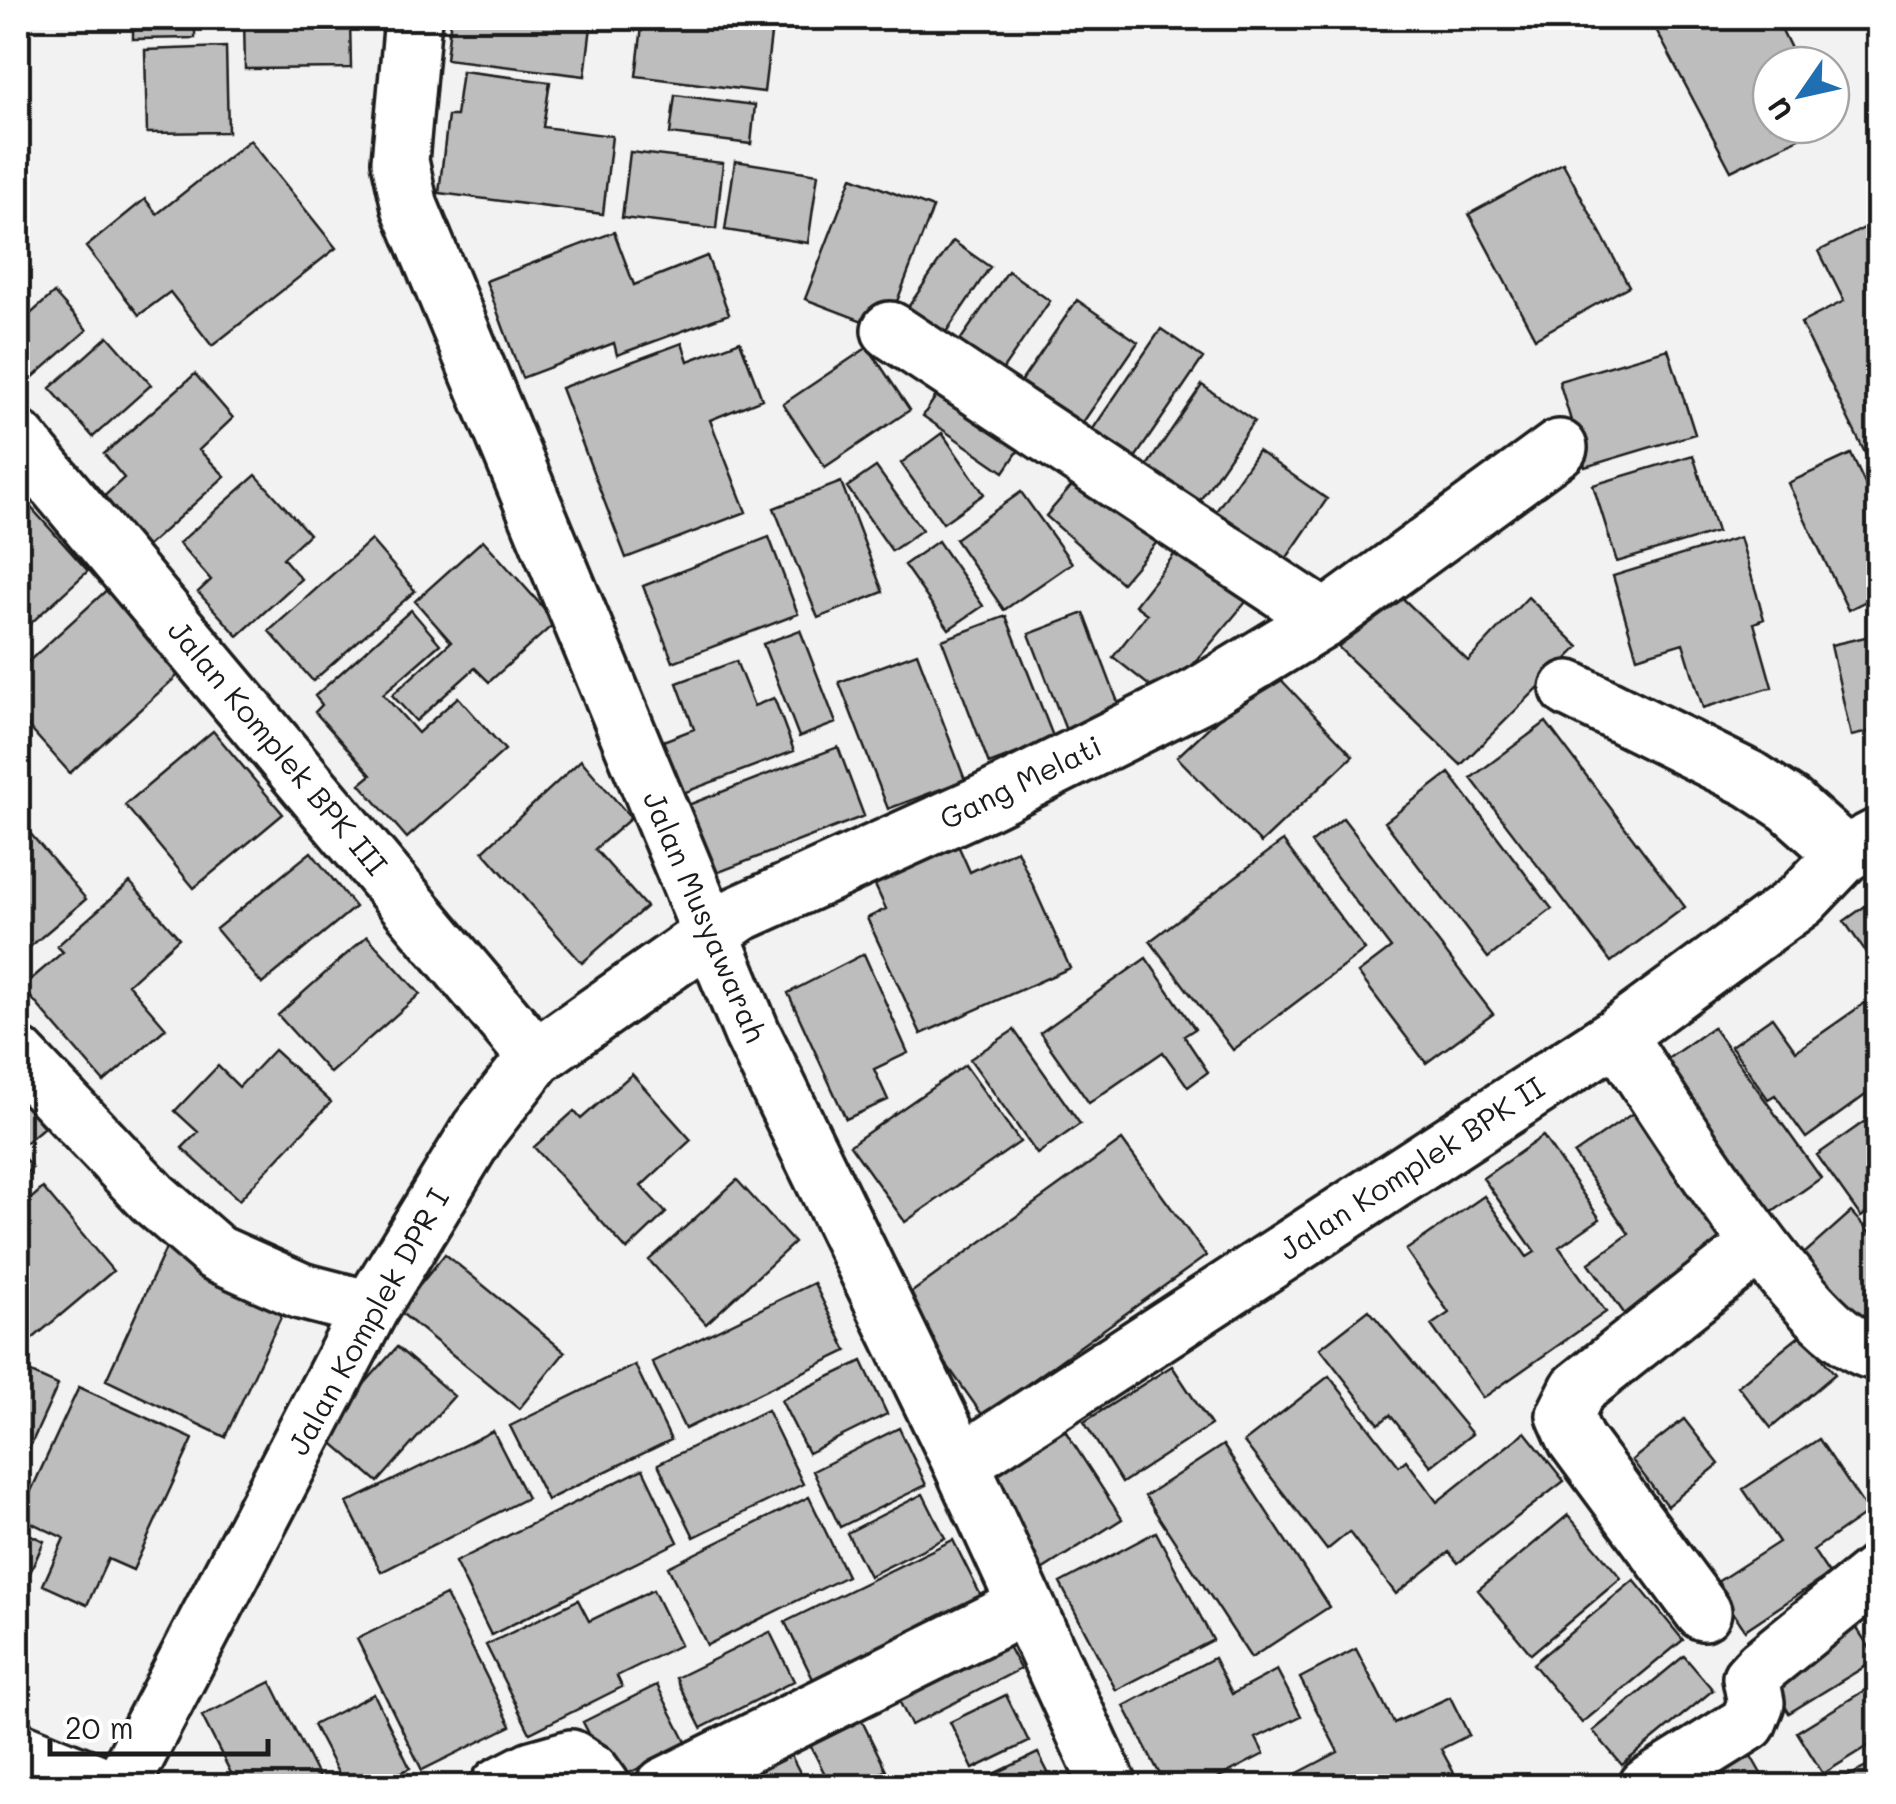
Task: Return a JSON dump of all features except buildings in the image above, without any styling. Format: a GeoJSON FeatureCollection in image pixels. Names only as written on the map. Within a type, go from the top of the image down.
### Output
{"type":"FeatureCollection","features":[{"type":"Feature","properties":{"kind":"street","name":"Jalan Musyawarah"},"geometry":{"type":"LineString","coordinates":[[413,18],[400,161],[405,194],[752,1034],[961,1463],[1109,1786]]}},
{"type":"Feature","properties":{"kind":"street"},"geometry":{"type":"LineString","coordinates":[[890,330],[1325,619]]}},
{"type":"Feature","properties":{"kind":"street","name":"Jalan Komplek BPK III"},"geometry":{"type":"LineString","coordinates":[[18,439],[536,1057]]}},
{"type":"Feature","properties":{"kind":"street","name":"Gang Melati"},"geometry":{"type":"LineString","coordinates":[[710,935],[739,914],[988,801],[1182,704],[1325,619],[1559,448]]}},
{"type":"Feature","properties":{"kind":"street"},"geometry":{"type":"LineString","coordinates":[[1568,689],[1752,780],[1862,845]]}},
{"type":"Feature","properties":{"kind":"street","name":"Jalan Komplek BPK II"},"geometry":{"type":"LineString","coordinates":[[961,1463],[1617,1035],[1801,900],[1862,845]]}},
{"type":"Feature","properties":{"kind":"street","name":"Jalan Komplek DPR I"},"geometry":{"type":"LineString","coordinates":[[120,1786],[370,1308],[479,1130],[536,1057],[710,935]]}},
{"type":"Feature","properties":{"kind":"street"},"geometry":{"type":"LineString","coordinates":[[1617,1035],[1759,1245],[1850,1344],[1878,1352]]}},
{"type":"Feature","properties":{"kind":"street"},"geometry":{"type":"LineString","coordinates":[[18,1056],[153,1198],[216,1254],[301,1291],[370,1308]]}},
{"type":"Feature","properties":{"kind":"street"},"geometry":{"type":"LineString","coordinates":[[1703,1612],[1576,1440],[1565,1415],[1578,1389],[1759,1245]]}},
{"type":"Feature","properties":{"kind":"street"},"geometry":{"type":"LineString","coordinates":[[1647,1786],[1748,1723],[1756,1703],[1751,1678],[1878,1572]]}},
{"type":"Feature","properties":{"kind":"street"},"geometry":{"type":"LineString","coordinates":[[664,1786],[1025,1606]]}},
{"type":"Feature","properties":{"kind":"street"},"geometry":{"type":"LineString","coordinates":[[18,1750],[106,1786]]}},
{"type":"Feature","properties":{"kind":"street"},"geometry":{"type":"LineString","coordinates":[[499,1786],[532,1768],[571,1758],[592,1771],[602,1786]]}}]}
